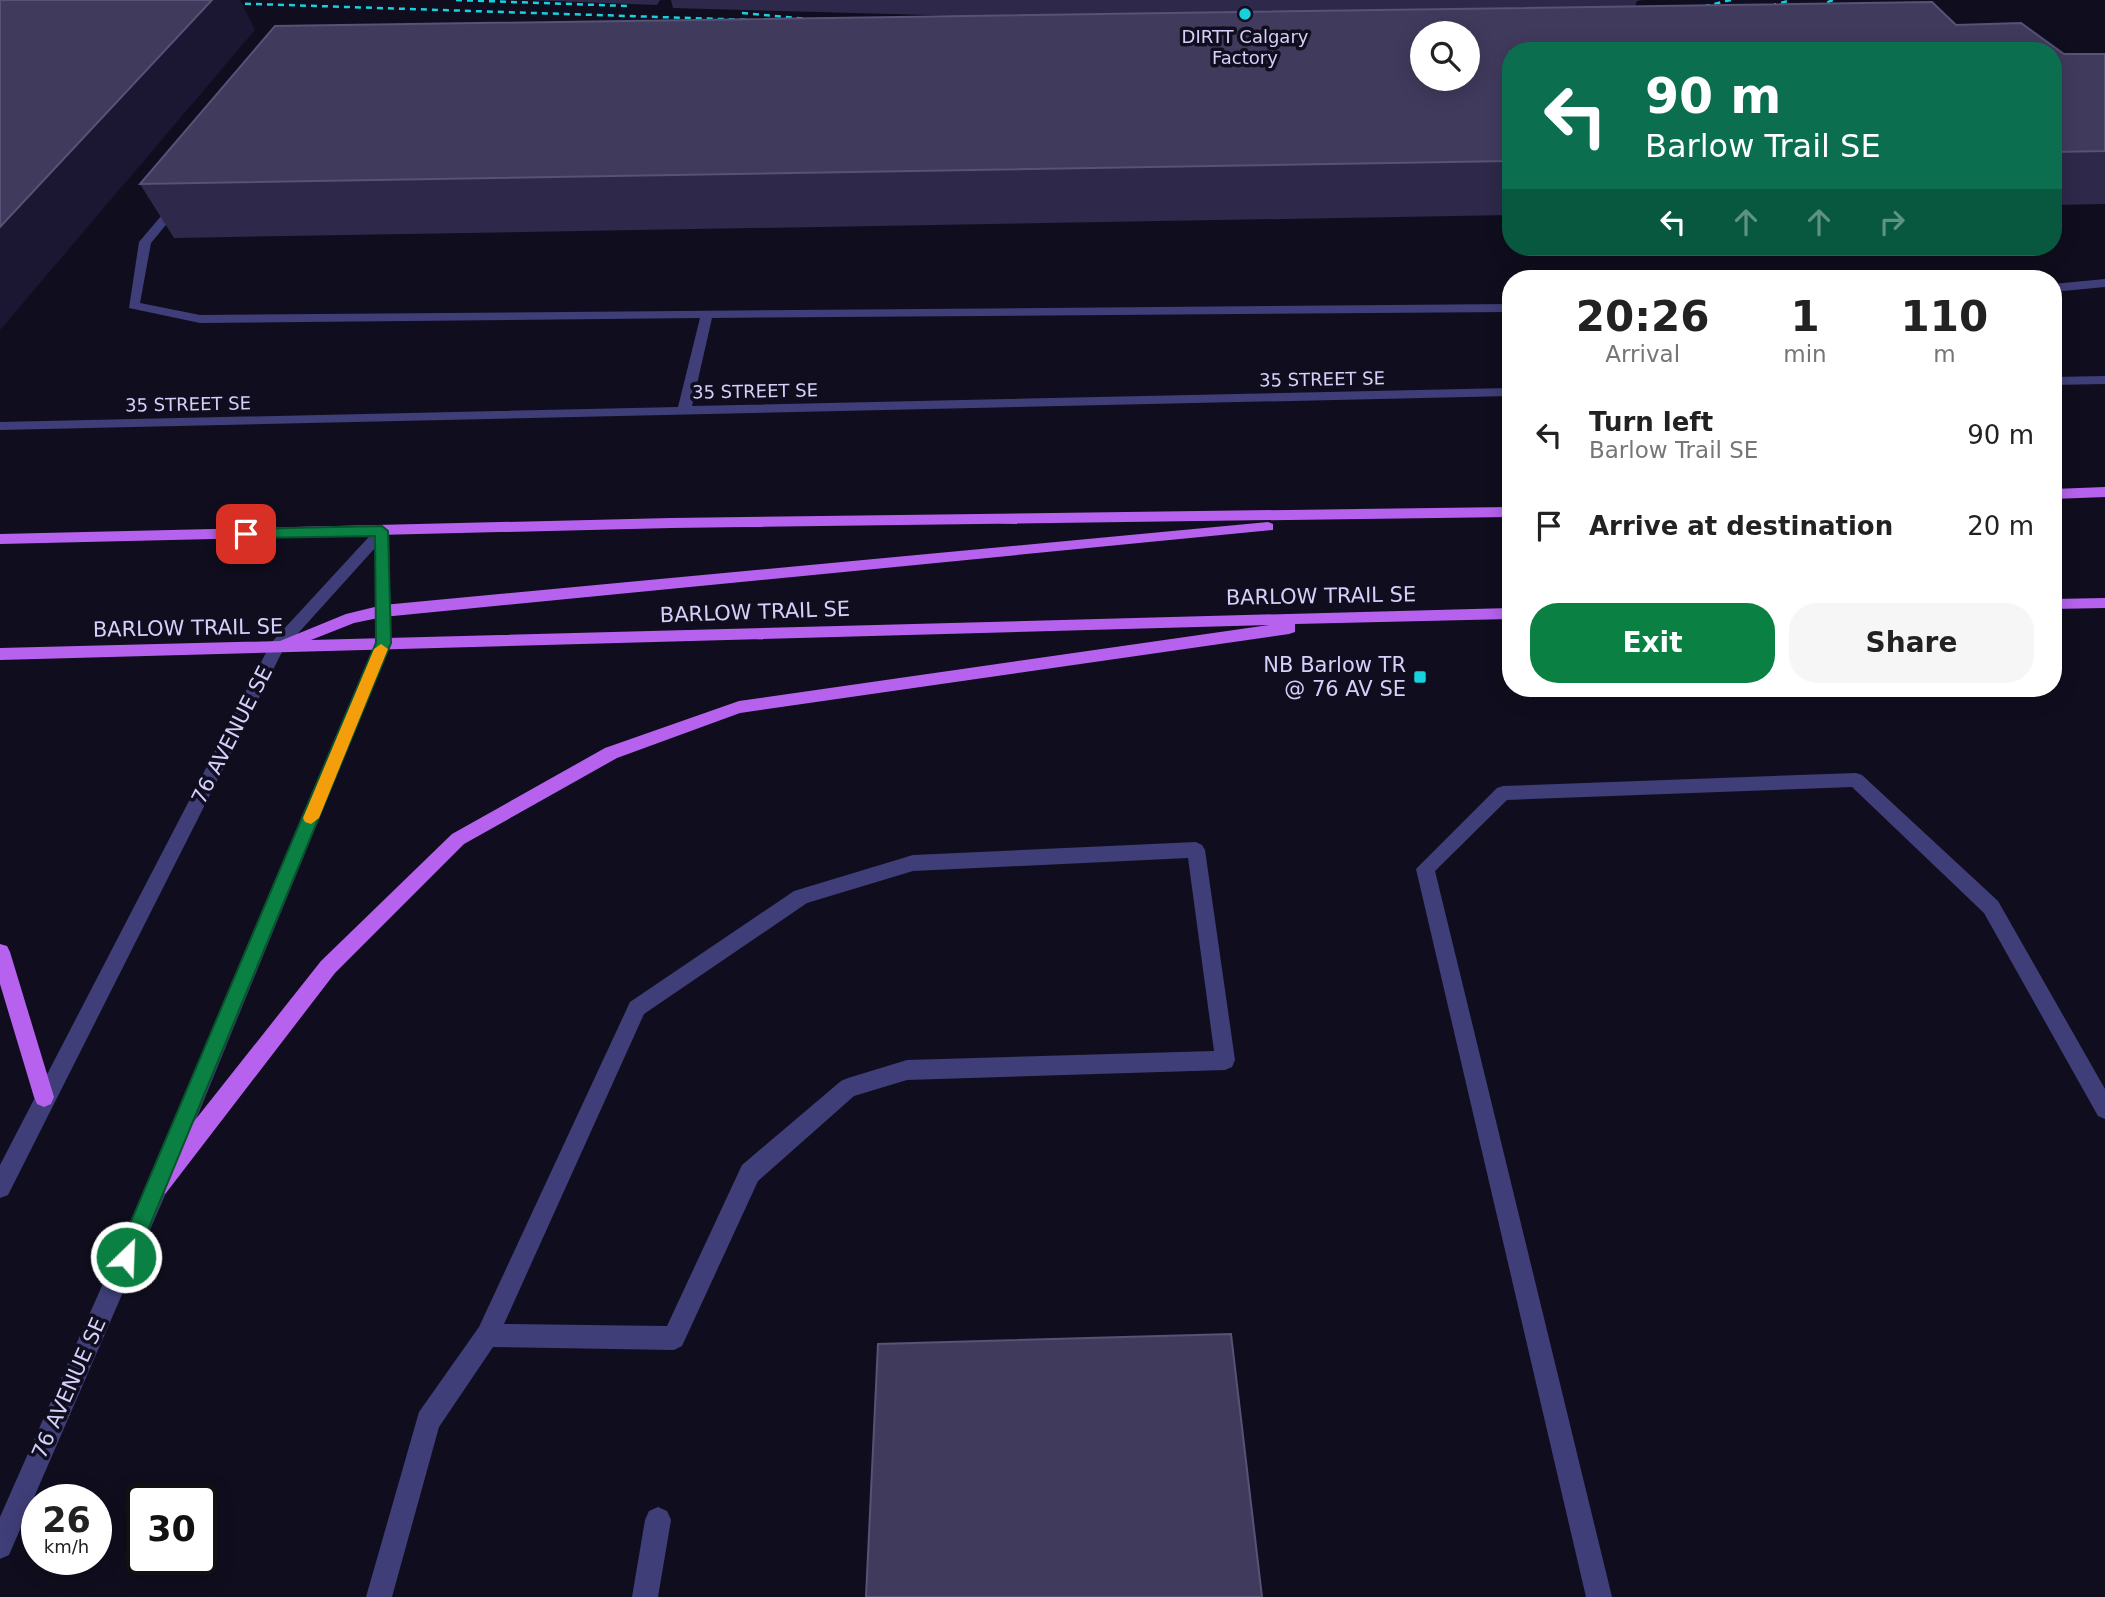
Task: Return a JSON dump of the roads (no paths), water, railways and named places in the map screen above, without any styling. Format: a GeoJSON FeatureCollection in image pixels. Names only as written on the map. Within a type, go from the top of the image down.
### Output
{"type":"FeatureCollection","features":[{"type":"Feature","properties":{"kind":"main road"},"geometry":{"type":"LineString","coordinates":[[2062,494],[2105,492]]}},
{"type":"Feature","properties":{"kind":"main road"},"geometry":{"type":"LineString","coordinates":[[0,539],[671,523],[1502,512]]}},
{"type":"Feature","properties":{"kind":"main road"},"geometry":{"type":"LineString","coordinates":[[277,647],[351,618],[383,611],[624,589],[943,554],[1414,515]]}},
{"type":"Feature","properties":{"kind":"main road"},"geometry":{"type":"LineString","coordinates":[[2062,604],[2105,603]]}},
{"type":"Feature","properties":{"kind":"main road","name":"BARLOW TRAIL SE"},"geometry":{"type":"LineString","coordinates":[[0,654],[1502,613]]}},
{"type":"Feature","properties":{"kind":"main road"},"geometry":{"type":"LineString","coordinates":[[158,1185],[328,967],[458,839],[611,753],[738,707],[1373,616]]}},
{"type":"Feature","properties":{"kind":"main road"},"geometry":{"type":"LineString","coordinates":[[0,952],[44,1097]]}},
{"type":"Feature","properties":{"kind":"street"},"geometry":{"type":"LineString","coordinates":[[187,192],[145,242],[133,305],[200,319],[1502,308]]}},
{"type":"Feature","properties":{"kind":"street"},"geometry":{"type":"LineString","coordinates":[[2062,287],[2105,283]]}},
{"type":"Feature","properties":{"kind":"street"},"geometry":{"type":"LineString","coordinates":[[684,410],[707,314]]}},
{"type":"Feature","properties":{"kind":"street"},"geometry":{"type":"LineString","coordinates":[[2062,381],[2105,380]]}},
{"type":"Feature","properties":{"kind":"street","name":"35 STREET SE"},"geometry":{"type":"LineString","coordinates":[[0,426],[1502,392]]}},
{"type":"Feature","properties":{"kind":"street","name":"76 AVENUE SE"},"geometry":{"type":"LineString","coordinates":[[0,1546],[158,1185],[383,643],[382,531]]}},
{"type":"Feature","properties":{"kind":"street","name":"76 AVENUE SE"},"geometry":{"type":"LineString","coordinates":[[0,1187],[277,647],[382,531]]}},
{"type":"Feature","properties":{"kind":"street"},"geometry":{"type":"LineString","coordinates":[[1599,1597],[1425,869],[1483,812],[1503,793],[1856,780],[1991,906],[2105,1109]]}},
{"type":"Feature","properties":{"kind":"street"},"geometry":{"type":"LineString","coordinates":[[379,1597],[428,1421],[488,1335],[636,1008],[801,897],[913,863],[1196,850],[1225,1060],[907,1070],[848,1088],[750,1172],[674,1338],[488,1335]]}},
{"type":"Feature","properties":{"kind":"street"},"geometry":{"type":"LineString","coordinates":[[645,1597],[658,1520]]}},
{"type":"Feature","properties":{"kind":"railway"},"geometry":{"type":"LineString","coordinates":[[456,0],[627,6]]}},
{"type":"Feature","properties":{"kind":"railway"},"geometry":{"type":"LineString","coordinates":[[1693,9],[1731,0]]}},
{"type":"Feature","properties":{"kind":"railway"},"geometry":{"type":"LineString","coordinates":[[1760,9],[1791,0]]}},
{"type":"Feature","properties":{"kind":"railway"},"geometry":{"type":"LineString","coordinates":[[1807,11],[1833,0]]}},
{"type":"Feature","properties":{"kind":"railway"},"geometry":{"type":"LineString","coordinates":[[223,3],[752,20]]}},
{"type":"Feature","properties":{"kind":"railway"},"geometry":{"type":"LineString","coordinates":[[742,13],[819,20]]}},
{"type":"Feature","properties":{"kind":"place","name":"DIRTT Calgary Factory"},"geometry":{"type":"Point","coordinates":[1245,14]}},
{"type":"Feature","properties":{"kind":"place","name":"NB Barlow TR @ 76 AV SE"},"geometry":{"type":"Point","coordinates":[1420,677]}}]}
